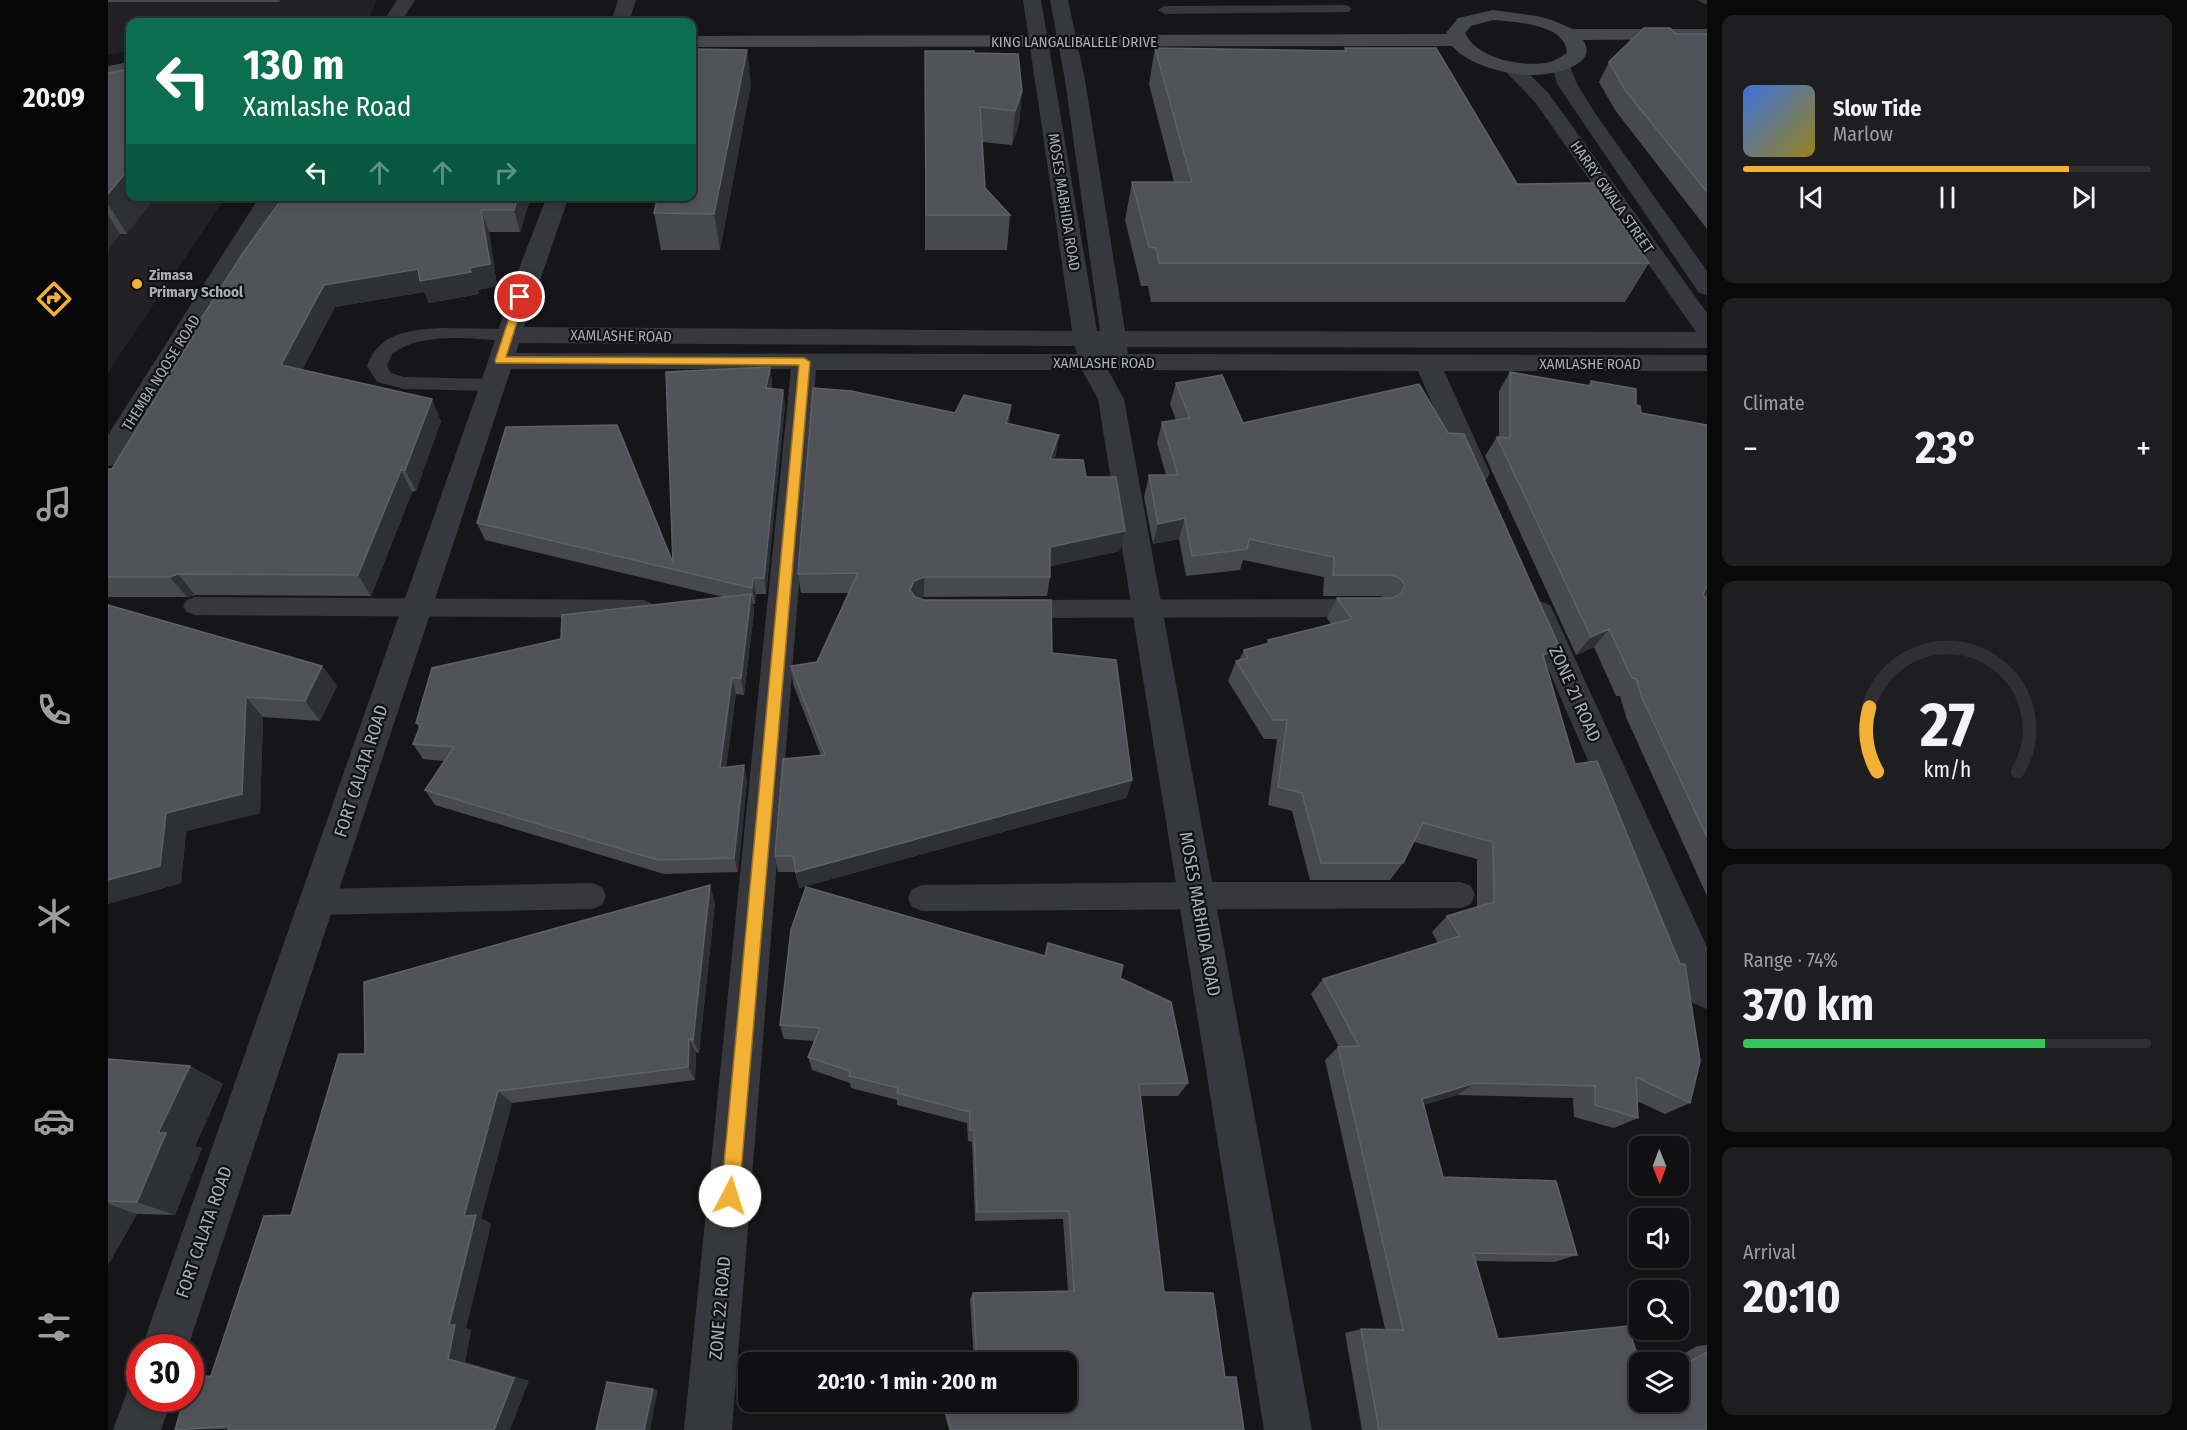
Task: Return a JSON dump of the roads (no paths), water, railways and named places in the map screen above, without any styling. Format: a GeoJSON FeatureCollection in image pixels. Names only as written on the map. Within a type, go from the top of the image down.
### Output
{"type":"FeatureCollection","features":[{"type":"Feature","properties":{"kind":"street"},"geometry":{"type":"LineString","coordinates":[[395,18],[406,0]]}},
{"type":"Feature","properties":{"kind":"street"},"geometry":{"type":"LineString","coordinates":[[621,18],[627,0]]}},
{"type":"Feature","properties":{"kind":"street","name":"MOSES MABHIDA ROAD"},"geometry":{"type":"LineString","coordinates":[[1032,0],[1086,339],[1092,363],[1111,399]]}},
{"type":"Feature","properties":{"kind":"street","name":"MOSES MABHIDA ROAD"},"geometry":{"type":"LineString","coordinates":[[1059,0],[1068,42],[1117,351],[1111,399],[1288,1430]]}},
{"type":"Feature","properties":{"kind":"street"},"geometry":{"type":"LineString","coordinates":[[1487,8],[1535,20],[1569,35],[1579,49],[1577,56],[1561,66],[1543,69],[1512,67],[1482,59],[1470,53],[1456,40],[1454,33],[1462,23],[1487,8]]}},
{"type":"Feature","properties":{"kind":"street","name":"KING LANGALIBALELE DRIVE"},"geometry":{"type":"LineString","coordinates":[[696,42],[1068,42],[1252,25],[1456,40]]}},
{"type":"Feature","properties":{"kind":"street"},"geometry":{"type":"LineString","coordinates":[[1569,35],[1707,34]]}},
{"type":"Feature","properties":{"kind":"street","name":"HARRY GWALA STREET"},"geometry":{"type":"LineString","coordinates":[[1561,66],[1568,84],[1586,114],[1707,288]]}},
{"type":"Feature","properties":{"kind":"street","name":"HARRY GWALA STREET"},"geometry":{"type":"LineString","coordinates":[[1512,67],[1542,98],[1707,330]]}},
{"type":"Feature","properties":{"kind":"street"},"geometry":{"type":"LineString","coordinates":[[108,72],[126,69]]}},
{"type":"Feature","properties":{"kind":"street","name":"THEMBA NQOSE ROAD"},"geometry":{"type":"LineString","coordinates":[[108,457],[268,201]]}},
{"type":"Feature","properties":{"kind":"street","name":"FORT CALATA ROAD"},"geometry":{"type":"LineString","coordinates":[[169,1334],[500,360],[556,201]]}},
{"type":"Feature","properties":{"kind":"street","name":"XAMLASHE ROAD"},"geometry":{"type":"LineString","coordinates":[[500,360],[1086,339],[1117,351],[1428,364],[1707,363]]}},
{"type":"Feature","properties":{"kind":"street","name":"XAMLASHE ROAD"},"geometry":{"type":"LineString","coordinates":[[500,360],[1092,363],[1117,351],[1707,340]]}},
{"type":"Feature","properties":{"kind":"street","name":"ZONE 22 ROAD"},"geometry":{"type":"LineString","coordinates":[[708,1430],[804,362]]}},
{"type":"Feature","properties":{"kind":"street"},"geometry":{"type":"LineString","coordinates":[[1428,364],[1490,505]]}},
{"type":"Feature","properties":{"kind":"street","name":"ZONE 21 ROAD"},"geometry":{"type":"LineString","coordinates":[[1529,591],[1707,990]]}},
{"type":"Feature","properties":{"kind":"street"},"geometry":{"type":"LineString","coordinates":[[137,1430],[143,1412]]}},
{"type":"Feature","properties":{"kind":"lane"},"geometry":{"type":"LineString","coordinates":[[1165,10],[1252,25],[1344,9]]}},
{"type":"Feature","properties":{"kind":"lane"},"geometry":{"type":"LineString","coordinates":[[425,334],[500,360],[404,383],[384,378],[376,366],[385,348],[403,339],[425,334]]}},
{"type":"Feature","properties":{"kind":"lane"},"geometry":{"type":"LineString","coordinates":[[195,606],[649,609]]}},
{"type":"Feature","properties":{"kind":"lane"},"geometry":{"type":"LineString","coordinates":[[995,608],[1380,608]]}},
{"type":"Feature","properties":{"kind":"lane"},"geometry":{"type":"LineString","coordinates":[[922,898],[1461,895]]}},
{"type":"Feature","properties":{"kind":"lane"},"geometry":{"type":"LineString","coordinates":[[317,902],[592,896]]}},
{"type":"Feature","properties":{"kind":"place","name":"Zimasa Primary School"},"geometry":{"type":"Point","coordinates":[137,284]}}]}
